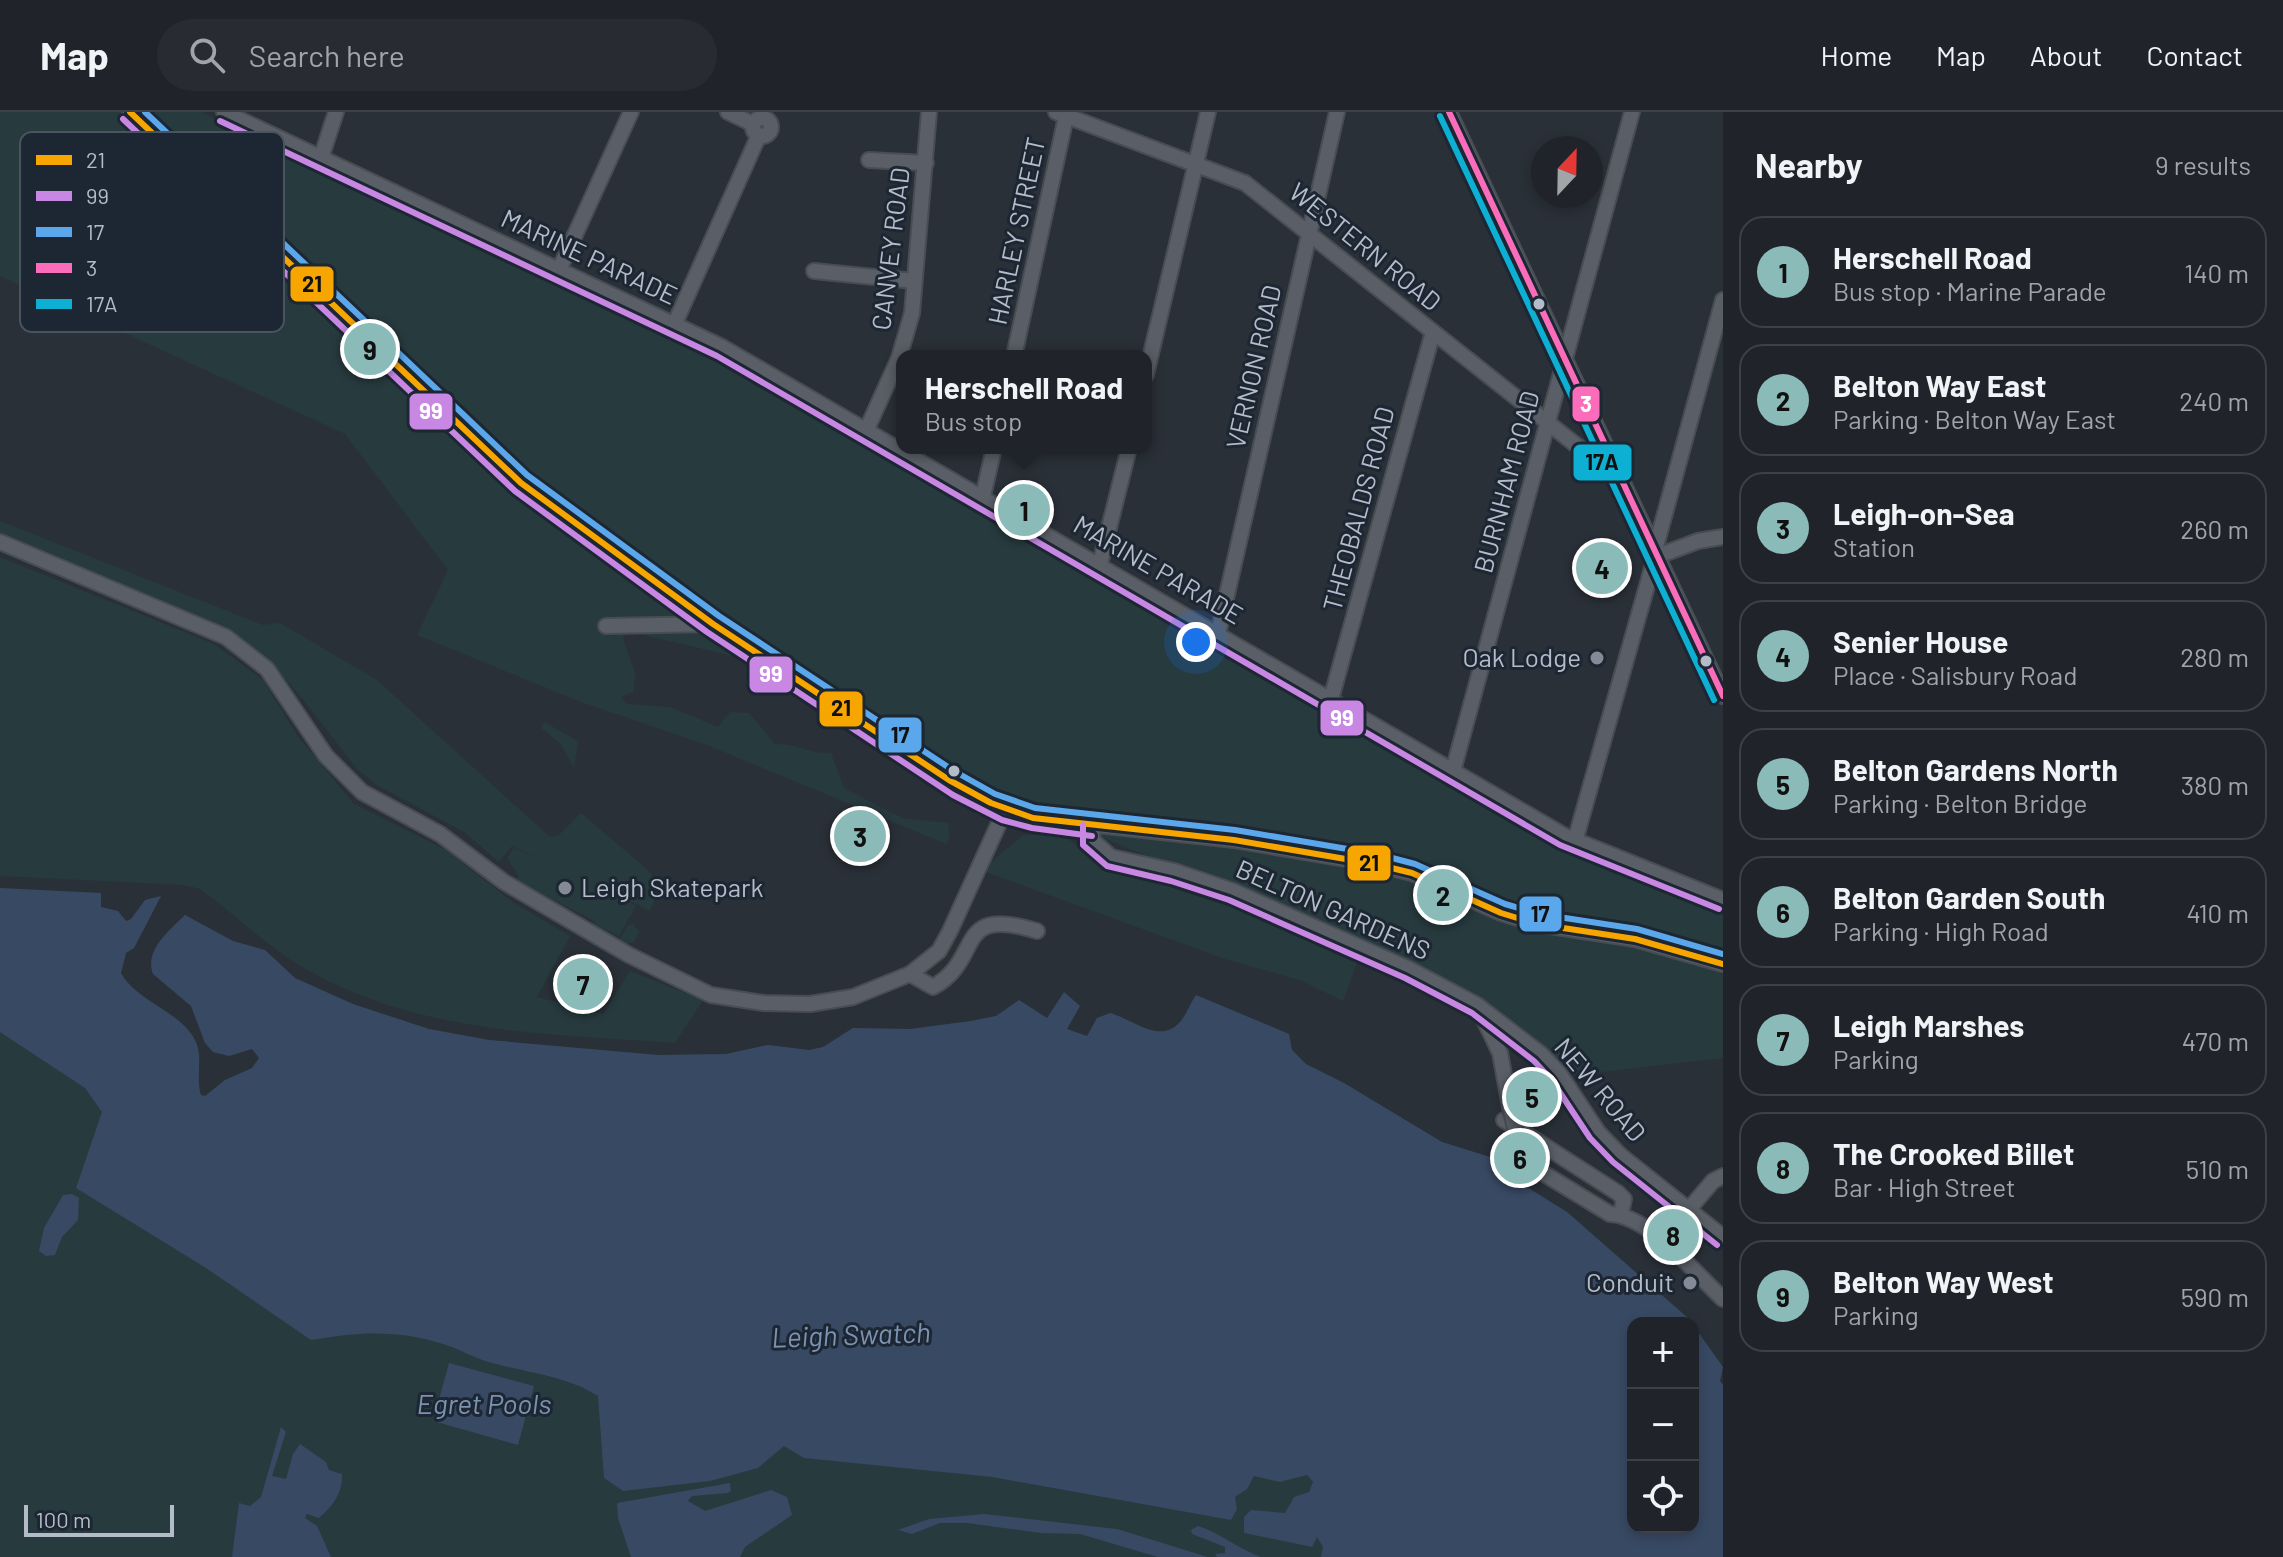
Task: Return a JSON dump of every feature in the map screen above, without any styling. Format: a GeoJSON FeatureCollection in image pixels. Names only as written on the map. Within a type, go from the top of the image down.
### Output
{"type":"FeatureCollection","features":[{"type":"Feature","properties":{"kind":"street"},"geometry":{"type":"LineString","coordinates":[[130,112],[151,132]]}},
{"type":"Feature","properties":{"kind":"street","name":"MARINE PARADE"},"geometry":{"type":"LineString","coordinates":[[224,112],[266,132]]}},
{"type":"Feature","properties":{"kind":"street"},"geometry":{"type":"LineString","coordinates":[[321,158],[336,112]]}},
{"type":"Feature","properties":{"kind":"street"},"geometry":{"type":"LineString","coordinates":[[675,323],[756,129],[728,112]]}},
{"type":"Feature","properties":{"kind":"street","name":"CANVEY ROAD"},"geometry":{"type":"LineString","coordinates":[[901,350],[914,281],[929,112]]}},
{"type":"Feature","properties":{"kind":"street"},"geometry":{"type":"LineString","coordinates":[[1152,350],[1208,112]]}},
{"type":"Feature","properties":{"kind":"street","name":"VERNON ROAD"},"geometry":{"type":"LineString","coordinates":[[1218,634],[1337,112]]}},
{"type":"Feature","properties":{"kind":"street"},"geometry":{"type":"LineString","coordinates":[[1449,112],[1723,696]]}},
{"type":"Feature","properties":{"kind":"street","name":"BURNHAM ROAD"},"geometry":{"type":"LineString","coordinates":[[1453,771],[1632,112]]}},
{"type":"Feature","properties":{"kind":"street"},"geometry":{"type":"LineString","coordinates":[[559,270],[629,113]]}},
{"type":"Feature","properties":{"kind":"street","name":"WESTERN ROAD"},"geometry":{"type":"LineString","coordinates":[[1063,113],[1245,183],[1548,424],[1606,467],[1616,467]]}},
{"type":"Feature","properties":{"kind":"street","name":"HARLEY STREET"},"geometry":{"type":"LineString","coordinates":[[1015,350],[1063,113]]}},
{"type":"Feature","properties":{"kind":"street","name":"MARINE PARADE"},"geometry":{"type":"LineString","coordinates":[[284,140],[675,323],[896,448]]}},
{"type":"Feature","properties":{"kind":"street"},"geometry":{"type":"LineString","coordinates":[[869,160],[926,163]]}},
{"type":"Feature","properties":{"kind":"street"},"geometry":{"type":"LineString","coordinates":[[284,258],[521,483],[713,624],[949,780],[1005,810],[1033,818],[1234,840],[1384,865],[1525,921],[1635,939],[1723,964]]}},
{"type":"Feature","properties":{"kind":"street"},"geometry":{"type":"LineString","coordinates":[[814,271],[914,281]]}},
{"type":"Feature","properties":{"kind":"street"},"geometry":{"type":"LineString","coordinates":[[1575,841],[1723,300]]}},
{"type":"Feature","properties":{"kind":"street","name":"THEOBALDS ROAD"},"geometry":{"type":"LineString","coordinates":[[1331,699],[1433,332]]}},
{"type":"Feature","properties":{"kind":"street","name":"CANVEY ROAD"},"geometry":{"type":"LineString","coordinates":[[866,431],[896,361]]}},
{"type":"Feature","properties":{"kind":"street","name":"MARINE PARADE"},"geometry":{"type":"LineString","coordinates":[[907,454],[1575,841],[1643,865],[1723,900]]}},
{"type":"Feature","properties":{"kind":"street"},"geometry":{"type":"LineString","coordinates":[[983,496],[993,454]]}},
{"type":"Feature","properties":{"kind":"street"},"geometry":{"type":"LineString","coordinates":[[1100,564],[1128,454]]}},
{"type":"Feature","properties":{"kind":"street"},"geometry":{"type":"LineString","coordinates":[[1698,541],[1723,525]]}},
{"type":"Feature","properties":{"kind":"street"},"geometry":{"type":"LineString","coordinates":[[1656,553],[1723,537]]}},
{"type":"Feature","properties":{"kind":"street"},"geometry":{"type":"LineString","coordinates":[[0,542],[208,628],[241,647],[267,669],[326,756],[362,792],[440,834],[504,882],[660,973],[692,988],[732,1000],[810,1004],[853,997],[910,974],[939,951],[1005,810]]}},
{"type":"Feature","properties":{"kind":"street"},"geometry":{"type":"LineString","coordinates":[[606,626],[713,624]]}},
{"type":"Feature","properties":{"kind":"street","name":"BELTON GARDENS"},"geometry":{"type":"LineString","coordinates":[[1093,826],[1092,840],[1111,857],[1221,886],[1409,969],[1477,1005]]}},
{"type":"Feature","properties":{"kind":"street"},"geometry":{"type":"LineString","coordinates":[[910,974],[933,987],[943,982],[981,927],[995,922],[1037,931]]}},
{"type":"Feature","properties":{"kind":"street"},"geometry":{"type":"LineString","coordinates":[[1477,1005],[1500,1055],[1507,1114],[1518,1140],[1538,1170],[1592,1203],[1652,1232],[1723,1299]]}},
{"type":"Feature","properties":{"kind":"street","name":"NEW ROAD"},"geometry":{"type":"LineString","coordinates":[[1477,1005],[1524,1038],[1559,1073],[1607,1142],[1723,1237]]}},
{"type":"Feature","properties":{"kind":"street"},"geometry":{"type":"LineString","coordinates":[[1500,1055],[1524,1038]]}},
{"type":"Feature","properties":{"kind":"street"},"geometry":{"type":"LineString","coordinates":[[1507,1114],[1618,1193],[1624,1199],[1616,1214]]}},
{"type":"Feature","properties":{"kind":"street"},"geometry":{"type":"LineString","coordinates":[[1690,1208],[1713,1181],[1723,1176]]}},
{"type":"Feature","properties":{"kind":"green space"},"geometry":{"type":"Polygon","coordinates":[[[0,112],[201,112],[244,132],[20,132],[20,285],[0,276],[0,112]]]}},
{"type":"Feature","properties":{"kind":"green space"},"geometry":{"type":"Polygon","coordinates":[[[284,151],[743,368],[1578,851],[1723,909],[1723,1058],[1575,1075],[1484,1000],[1393,955],[996,795],[948,772],[792,670],[627,631],[623,639],[635,672],[634,692],[621,696],[626,704],[670,707],[718,727],[730,712],[749,713],[775,744],[831,753],[844,788],[902,818],[948,823],[950,836],[946,844],[707,745],[581,702],[417,635],[448,570],[345,434],[122,332],[284,332],[284,151]]]}},
{"type":"Feature","properties":{"kind":"green space"},"geometry":{"type":"Polygon","coordinates":[[[0,521],[263,625],[280,623],[377,680],[550,837],[559,835],[581,813],[650,872],[660,888],[650,911],[618,895],[618,899],[619,896],[636,906],[619,936],[601,927],[620,939],[628,925],[633,924],[639,932],[634,942],[626,944],[595,925],[593,920],[513,879],[519,877],[507,858],[514,848],[538,858],[512,846],[499,862],[464,832],[377,785],[356,768],[303,699],[263,655],[239,636],[0,535],[0,521]]]}},
{"type":"Feature","properties":{"kind":"green space"},"geometry":{"type":"Polygon","coordinates":[[[0,557],[214,644],[263,680],[297,735],[354,804],[446,850],[514,903],[570,936],[537,997],[603,1014],[630,971],[703,1000],[675,1043],[490,1028],[399,1008],[355,993],[313,973],[269,944],[200,889],[184,885],[0,876],[0,557]]]}},
{"type":"Feature","properties":{"kind":"green space"},"geometry":{"type":"Polygon","coordinates":[[[544,722],[578,741],[574,768],[561,744],[541,728],[544,722]]]}},
{"type":"Feature","properties":{"kind":"green space"},"geometry":{"type":"Polygon","coordinates":[[[1063,834],[1094,861],[1123,874],[1197,892],[1358,960],[1343,1001],[1302,981],[1225,959],[986,872],[990,863],[1023,835],[1063,834]]]}},
{"type":"Feature","properties":{"kind":"green space"},"geometry":{"type":"Polygon","coordinates":[[[0,888],[101,893],[101,907],[118,911],[126,921],[145,900],[161,896],[134,948],[126,953],[121,973],[137,991],[179,1021],[195,1040],[199,1088],[201,1095],[205,1096],[225,1080],[252,1068],[259,1058],[252,1049],[229,1056],[213,1052],[205,1043],[191,1006],[153,974],[151,965],[155,949],[185,915],[233,941],[265,950],[295,978],[353,1004],[429,1029],[489,1040],[658,1055],[726,1054],[768,1045],[810,1050],[823,1047],[853,1028],[910,1029],[971,1021],[996,1016],[1019,1000],[1047,1018],[1064,992],[1080,1006],[1067,1029],[1087,1036],[1097,1018],[1110,1013],[1155,1031],[1164,1031],[1180,1022],[1196,995],[1289,1034],[1292,1050],[1306,1064],[1344,1083],[1442,1142],[1490,1157],[1496,1168],[1567,1212],[1687,1317],[1627,1317],[1627,1533],[1699,1533],[1699,1333],[1723,1367],[1720,1381],[1723,1385],[1723,1557],[0,1557],[0,888]]]}},
{"type":"Feature","properties":{"kind":"water","name":"Leigh Swatch"},"geometry":{"type":"Polygon","coordinates":[[[0,888],[101,893],[101,907],[118,911],[126,921],[145,900],[161,896],[134,948],[126,953],[121,973],[137,992],[179,1021],[195,1040],[198,1047],[199,1088],[201,1095],[205,1096],[225,1080],[252,1068],[259,1058],[252,1049],[229,1056],[213,1052],[205,1043],[191,1006],[153,974],[151,965],[155,949],[185,915],[233,941],[265,950],[295,978],[353,1004],[429,1029],[489,1040],[658,1055],[726,1054],[768,1045],[809,1050],[823,1047],[853,1028],[910,1029],[971,1021],[996,1016],[1019,1000],[1047,1018],[1064,992],[1080,1006],[1067,1029],[1087,1036],[1097,1018],[1110,1013],[1155,1031],[1164,1031],[1180,1022],[1196,995],[1289,1034],[1292,1050],[1306,1064],[1344,1083],[1442,1142],[1490,1157],[1496,1168],[1567,1212],[1687,1317],[1627,1317],[1627,1533],[1699,1533],[1699,1333],[1723,1367],[1720,1381],[1723,1385],[1723,1557],[1321,1557],[1323,1547],[1317,1537],[1312,1547],[1244,1533],[1244,1517],[1251,1510],[1285,1513],[1294,1497],[1309,1492],[1313,1482],[1307,1475],[1280,1482],[1254,1476],[1247,1489],[1235,1497],[1237,1509],[1231,1520],[992,1477],[804,1458],[784,1446],[758,1468],[710,1481],[623,1491],[604,1478],[598,1396],[586,1389],[412,1336],[362,1334],[311,1340],[206,1268],[76,1188],[102,1112],[85,1088],[0,1032],[0,888]]]}},
{"type":"Feature","properties":{"kind":"water"},"geometry":{"type":"Polygon","coordinates":[[[72,1194],[79,1198],[78,1220],[62,1237],[55,1255],[46,1256],[39,1251],[44,1228],[63,1195],[72,1194]]]}},
{"type":"Feature","properties":{"kind":"water","name":"Egret Pools"},"geometry":{"type":"Polygon","coordinates":[[[449,1363],[534,1386],[518,1445],[433,1421],[449,1363]]]}},
{"type":"Feature","properties":{"kind":"water"},"geometry":{"type":"Polygon","coordinates":[[[281,1427],[286,1432],[272,1476],[286,1479],[293,1454],[300,1444],[326,1462],[329,1470],[342,1474],[339,1493],[329,1509],[319,1518],[307,1514],[305,1518],[317,1526],[331,1557],[232,1557],[239,1503],[250,1506],[261,1497],[281,1427]]]}},
{"type":"Feature","properties":{"kind":"water"},"geometry":{"type":"Polygon","coordinates":[[[730,1483],[731,1491],[728,1493],[692,1496],[688,1501],[705,1511],[771,1490],[787,1497],[792,1515],[745,1547],[740,1557],[631,1557],[618,1518],[617,1503],[730,1483]]]}},
{"type":"Feature","properties":{"kind":"water"},"geometry":{"type":"Polygon","coordinates":[[[984,1514],[1117,1529],[1208,1557],[1158,1557],[1080,1534],[1041,1533],[967,1523],[940,1523],[912,1534],[898,1530],[929,1519],[984,1514]]]}},
{"type":"Feature","properties":{"kind":"water"},"geometry":{"type":"Polygon","coordinates":[[[1198,1526],[1261,1557],[1217,1557],[1215,1554],[1225,1553],[1225,1547],[1192,1534],[1191,1530],[1198,1526]]]}},
{"type":"Feature","properties":{"kind":"transit line","name":"21"},"geometry":{"type":"LineString","coordinates":[[130,112],[151,132]]}},
{"type":"Feature","properties":{"kind":"transit line","name":"17"},"geometry":{"type":"LineString","coordinates":[[145,112],[166,132]]}},
{"type":"Feature","properties":{"kind":"transit line","name":"3"},"geometry":{"type":"LineString","coordinates":[[1449,112],[1723,696]]}},
{"type":"Feature","properties":{"kind":"transit line","name":"17A"},"geometry":{"type":"LineString","coordinates":[[1440,116],[1714,700]]}},
{"type":"Feature","properties":{"kind":"transit line","name":"99"},"geometry":{"type":"LineString","coordinates":[[123,119],[137,132]]}},
{"type":"Feature","properties":{"kind":"transit line","name":"99"},"geometry":{"type":"LineString","coordinates":[[220,121],[243,132]]}},
{"type":"Feature","properties":{"kind":"transit line","name":"99"},"geometry":{"type":"LineString","coordinates":[[284,151],[717,356],[1560,845],[1719,909]]}},
{"type":"Feature","properties":{"kind":"transit line","name":"17"},"geometry":{"type":"LineString","coordinates":[[284,244],[527,475],[719,616],[954,771],[995,794],[1035,808],[1235,830],[1377,854],[1415,864],[1505,904],[1539,914],[1637,929],[1723,954]]}},
{"type":"Feature","properties":{"kind":"transit line","name":"21"},"geometry":{"type":"LineString","coordinates":[[284,258],[521,483],[713,624],[949,780],[991,803],[1033,818],[1234,840],[1375,864],[1412,873],[1501,913],[1537,924],[1635,939],[1723,964]]}},
{"type":"Feature","properties":{"kind":"transit line","name":"99"},"geometry":{"type":"LineString","coordinates":[[284,272],[515,491],[707,632],[953,795],[1002,820],[1032,828],[1092,836]]}},
{"type":"Feature","properties":{"kind":"transit line","name":"99"},"geometry":{"type":"LineString","coordinates":[[1083,825],[1083,845],[1107,866],[1171,881],[1229,900],[1405,978],[1472,1013],[1534,1061],[1551,1079],[1590,1138],[1613,1162],[1717,1245]]}},
{"type":"Feature","properties":{"kind":"place","name":"Belton Way West"},"geometry":{"type":"Point","coordinates":[370,349]}},
{"type":"Feature","properties":{"kind":"place","name":"Herschell Road"},"geometry":{"type":"Point","coordinates":[1024,510]}},
{"type":"Feature","properties":{"kind":"place","name":"Senier House"},"geometry":{"type":"Point","coordinates":[1602,568]}},
{"type":"Feature","properties":{"kind":"place","name":"Oak Lodge"},"geometry":{"type":"Point","coordinates":[1597,658]}},
{"type":"Feature","properties":{"kind":"place","name":"Leigh-on-Sea"},"geometry":{"type":"Point","coordinates":[860,836]}},
{"type":"Feature","properties":{"kind":"place","name":"Leigh Skatepark"},"geometry":{"type":"Point","coordinates":[565,888]}},
{"type":"Feature","properties":{"kind":"place","name":"Belton Way East"},"geometry":{"type":"Point","coordinates":[1443,895]}},
{"type":"Feature","properties":{"kind":"place","name":"Leigh Marshes"},"geometry":{"type":"Point","coordinates":[583,984]}},
{"type":"Feature","properties":{"kind":"place","name":"Belton Gardens North"},"geometry":{"type":"Point","coordinates":[1532,1097]}},
{"type":"Feature","properties":{"kind":"place","name":"Belton Garden South"},"geometry":{"type":"Point","coordinates":[1520,1158]}},
{"type":"Feature","properties":{"kind":"place","name":"The Crooked Billet"},"geometry":{"type":"Point","coordinates":[1673,1235]}},
{"type":"Feature","properties":{"kind":"place","name":"Conduit"},"geometry":{"type":"Point","coordinates":[1690,1283]}}]}
